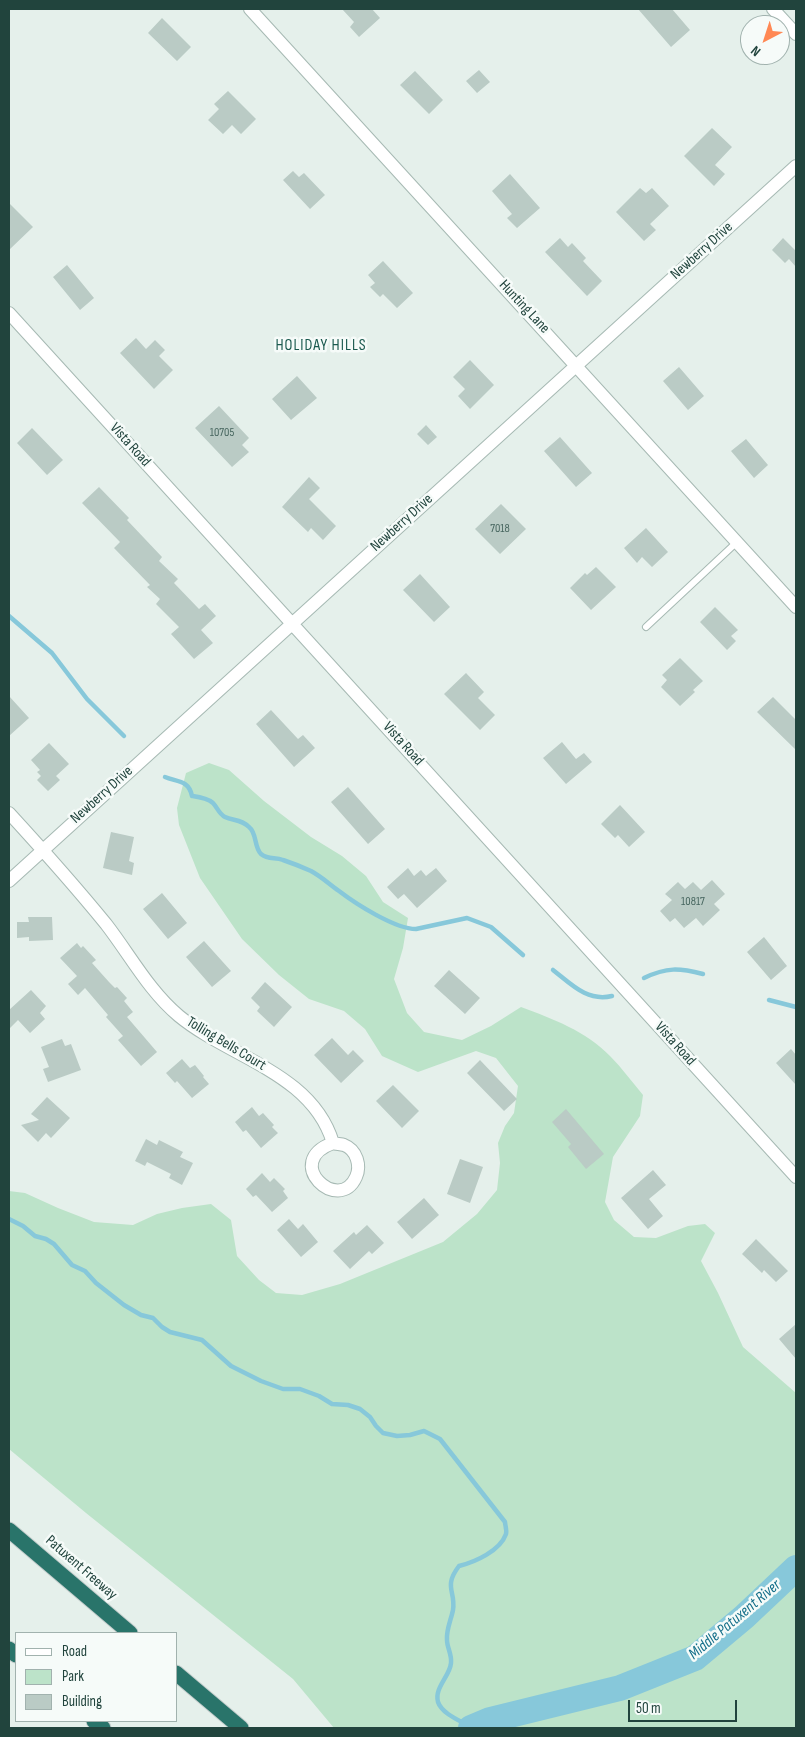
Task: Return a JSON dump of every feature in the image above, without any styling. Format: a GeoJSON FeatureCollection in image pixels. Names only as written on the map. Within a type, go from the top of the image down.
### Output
{"type":"FeatureCollection","features":[{"type":"Feature","properties":{"kind":"highway","name":"Patuxent Freeway"},"geometry":{"type":"LineString","coordinates":[[9,1530],[129,1632]]}},
{"type":"Feature","properties":{"kind":"highway"},"geometry":{"type":"LineString","coordinates":[[178,1675],[241,1728]]}},
{"type":"Feature","properties":{"kind":"street","name":"Hunting Lane"},"geometry":{"type":"LineString","coordinates":[[250,9],[796,607]]}},
{"type":"Feature","properties":{"kind":"street"},"geometry":{"type":"LineString","coordinates":[[773,9],[796,34]]}},
{"type":"Feature","properties":{"kind":"street","name":"Newberry Drive"},"geometry":{"type":"LineString","coordinates":[[9,881],[796,166]]}},
{"type":"Feature","properties":{"kind":"street","name":"Vista Road"},"geometry":{"type":"LineString","coordinates":[[9,313],[796,1177]]}},
{"type":"Feature","properties":{"kind":"street","name":"Tolling Bells Court"},"geometry":{"type":"LineString","coordinates":[[9,813],[106,925],[161,998],[197,1030],[271,1071],[295,1088],[318,1112],[327,1127],[332,1143]]}},
{"type":"Feature","properties":{"kind":"lane"},"geometry":{"type":"LineString","coordinates":[[646,627],[737,542]]}},
{"type":"Feature","properties":{"kind":"green space"},"geometry":{"type":"Polygon","coordinates":[[[209,763],[229,770],[264,801],[311,837],[342,856],[366,876],[383,902],[408,918],[403,948],[394,979],[407,1013],[424,1032],[462,1040],[491,1026],[521,1007],[557,1021],[590,1039],[601,1047],[643,1095],[640,1116],[613,1157],[605,1202],[614,1220],[634,1237],[656,1238],[688,1226],[705,1224],[715,1233],[701,1261],[743,1347],[796,1393],[796,1728],[334,1728],[293,1679],[9,1449],[9,1191],[25,1193],[94,1222],[133,1225],[157,1214],[211,1204],[231,1220],[237,1256],[259,1280],[276,1293],[302,1295],[340,1284],[443,1242],[477,1214],[497,1190],[500,1163],[498,1143],[505,1126],[514,1113],[518,1086],[496,1058],[476,1051],[418,1072],[382,1056],[365,1029],[344,1011],[309,999],[279,975],[242,939],[200,878],[179,825],[177,808],[186,773],[209,763]]]}},
{"type":"Feature","properties":{"kind":"building"},"geometry":{"type":"Polygon","coordinates":[[[342,9],[372,9],[380,18],[359,37],[350,27],[354,22],[342,9]]]}},
{"type":"Feature","properties":{"kind":"building"},"geometry":{"type":"Polygon","coordinates":[[[638,9],[672,9],[690,30],[671,47],[638,9]]]}},
{"type":"Feature","properties":{"kind":"building"},"geometry":{"type":"Polygon","coordinates":[[[162,18],[191,47],[177,61],[148,33],[162,18]]]}},
{"type":"Feature","properties":{"kind":"building"},"geometry":{"type":"Polygon","coordinates":[[[479,70],[490,82],[477,93],[466,81],[479,70]]]}},
{"type":"Feature","properties":{"kind":"building"},"geometry":{"type":"Polygon","coordinates":[[[415,71],[443,100],[429,114],[400,85],[415,71]]]}},
{"type":"Feature","properties":{"kind":"building"},"geometry":{"type":"Polygon","coordinates":[[[228,91],[256,119],[241,134],[232,125],[223,134],[208,120],[219,109],[214,104],[228,91]]]}},
{"type":"Feature","properties":{"kind":"building"},"geometry":{"type":"Polygon","coordinates":[[[712,128],[732,147],[715,165],[725,174],[714,186],[684,156],[712,128]]]}},
{"type":"Feature","properties":{"kind":"building"},"geometry":{"type":"Polygon","coordinates":[[[293,171],[299,177],[304,173],[325,195],[310,209],[283,180],[293,171]]]}},
{"type":"Feature","properties":{"kind":"building"},"geometry":{"type":"Polygon","coordinates":[[[510,174],[540,208],[517,228],[507,218],[512,214],[492,191],[510,174]]]}},
{"type":"Feature","properties":{"kind":"building"},"geometry":{"type":"Polygon","coordinates":[[[640,188],[646,193],[652,188],[669,206],[650,224],[656,230],[644,241],[616,212],[640,188]]]}},
{"type":"Feature","properties":{"kind":"building"},"geometry":{"type":"Polygon","coordinates":[[[9,203],[33,227],[9,250],[9,203]]]}},
{"type":"Feature","properties":{"kind":"building"},"geometry":{"type":"Polygon","coordinates":[[[560,238],[568,247],[572,243],[586,258],[583,261],[602,281],[587,296],[545,252],[560,238]]]}},
{"type":"Feature","properties":{"kind":"building"},"geometry":{"type":"Polygon","coordinates":[[[783,238],[796,251],[796,267],[789,259],[785,263],[772,250],[783,238]]]}},
{"type":"Feature","properties":{"kind":"building"},"geometry":{"type":"Polygon","coordinates":[[[383,261],[413,293],[397,308],[383,294],[380,297],[370,287],[375,283],[368,275],[383,261]]]}},
{"type":"Feature","properties":{"kind":"building"},"geometry":{"type":"Polygon","coordinates":[[[67,265],[94,298],[80,310],[53,277],[67,265]]]}},
{"type":"Feature","properties":{"kind":"building"},"geometry":{"type":"Polygon","coordinates":[[[136,338],[146,349],[155,340],[165,350],[159,356],[173,370],[154,389],[120,353],[136,338]]]}},
{"type":"Feature","properties":{"kind":"building"},"geometry":{"type":"Polygon","coordinates":[[[470,360],[494,385],[470,409],[458,396],[465,389],[453,377],[470,360]]]}},
{"type":"Feature","properties":{"kind":"building"},"geometry":{"type":"Polygon","coordinates":[[[679,367],[704,396],[688,410],[663,381],[679,367]]]}},
{"type":"Feature","properties":{"kind":"building"},"geometry":{"type":"Polygon","coordinates":[[[297,376],[317,398],[291,420],[272,399],[297,376]]]}},
{"type":"Feature","properties":{"kind":"building"},"geometry":{"type":"Polygon","coordinates":[[[219,406],[249,438],[242,445],[249,452],[232,467],[195,428],[219,406]]]}},
{"type":"Feature","properties":{"kind":"building"},"geometry":{"type":"Polygon","coordinates":[[[426,425],[437,437],[428,445],[417,434],[426,425]]]}},
{"type":"Feature","properties":{"kind":"building"},"geometry":{"type":"Polygon","coordinates":[[[32,428],[63,460],[47,475],[17,443],[32,428]]]}},
{"type":"Feature","properties":{"kind":"building"},"geometry":{"type":"Polygon","coordinates":[[[560,437],[592,473],[576,487],[544,451],[560,437]]]}},
{"type":"Feature","properties":{"kind":"building"},"geometry":{"type":"Polygon","coordinates":[[[746,439],[768,465],[754,478],[731,451],[746,439]]]}},
{"type":"Feature","properties":{"kind":"building"},"geometry":{"type":"Polygon","coordinates":[[[309,477],[320,488],[309,499],[336,526],[323,540],[311,528],[308,532],[282,507],[309,477]]]}},
{"type":"Feature","properties":{"kind":"building"},"geometry":{"type":"Polygon","coordinates":[[[99,487],[129,518],[127,520],[162,557],[159,561],[178,579],[174,583],[199,609],[205,604],[216,616],[201,630],[213,643],[194,659],[171,634],[179,627],[156,604],[160,599],[147,587],[150,585],[114,548],[120,542],[82,503],[99,487]]]}},
{"type":"Feature","properties":{"kind":"building"},"geometry":{"type":"Polygon","coordinates":[[[501,504],[526,529],[500,554],[475,529],[501,504]]]}},
{"type":"Feature","properties":{"kind":"building"},"geometry":{"type":"Polygon","coordinates":[[[646,528],[668,552],[652,567],[642,557],[637,563],[624,548],[646,528]]]}},
{"type":"Feature","properties":{"kind":"building"},"geometry":{"type":"Polygon","coordinates":[[[596,567],[616,587],[591,610],[570,588],[585,573],[587,575],[596,567]]]}},
{"type":"Feature","properties":{"kind":"building"},"geometry":{"type":"Polygon","coordinates":[[[420,574],[450,607],[434,622],[403,590],[420,574]]]}},
{"type":"Feature","properties":{"kind":"building"},"geometry":{"type":"Polygon","coordinates":[[[715,607],[738,630],[731,636],[736,641],[727,650],[700,622],[715,607]]]}},
{"type":"Feature","properties":{"kind":"building"},"geometry":{"type":"Polygon","coordinates":[[[680,658],[703,681],[693,690],[695,692],[680,706],[661,687],[667,680],[662,675],[680,658]]]}},
{"type":"Feature","properties":{"kind":"building"},"geometry":{"type":"Polygon","coordinates":[[[466,673],[484,692],[478,698],[495,715],[480,730],[444,694],[466,673]]]}},
{"type":"Feature","properties":{"kind":"building"},"geometry":{"type":"Polygon","coordinates":[[[9,696],[29,718],[9,736],[9,696]]]}},
{"type":"Feature","properties":{"kind":"building"},"geometry":{"type":"Polygon","coordinates":[[[773,697],[796,720],[796,750],[757,712],[773,697]]]}},
{"type":"Feature","properties":{"kind":"building"},"geometry":{"type":"Polygon","coordinates":[[[271,710],[298,739],[303,735],[315,748],[294,767],[256,724],[271,710]]]}},
{"type":"Feature","properties":{"kind":"building"},"geometry":{"type":"Polygon","coordinates":[[[562,742],[576,759],[584,753],[592,762],[566,784],[543,758],[562,742]]]}},
{"type":"Feature","properties":{"kind":"building"},"geometry":{"type":"Polygon","coordinates":[[[49,743],[69,764],[56,776],[60,780],[48,791],[37,780],[41,776],[37,772],[40,770],[31,760],[49,743]]]}},
{"type":"Feature","properties":{"kind":"building"},"geometry":{"type":"Polygon","coordinates":[[[348,787],[385,829],[368,844],[331,802],[348,787]]]}},
{"type":"Feature","properties":{"kind":"building"},"geometry":{"type":"Polygon","coordinates":[[[620,805],[645,832],[629,847],[618,835],[615,838],[601,824],[620,805]]]}},
{"type":"Feature","properties":{"kind":"building"},"geometry":{"type":"Polygon","coordinates":[[[111,832],[134,837],[129,861],[134,863],[132,875],[103,868],[111,832]]]}},
{"type":"Feature","properties":{"kind":"building"},"geometry":{"type":"Polygon","coordinates":[[[408,868],[414,876],[421,870],[426,876],[436,868],[447,881],[417,908],[404,894],[398,899],[387,887],[408,868]]]}},
{"type":"Feature","properties":{"kind":"building"},"geometry":{"type":"Polygon","coordinates":[[[712,880],[725,894],[714,904],[720,910],[703,926],[696,918],[684,928],[675,918],[670,922],[660,911],[672,900],[665,894],[678,882],[685,889],[693,882],[701,890],[712,880]]]}},
{"type":"Feature","properties":{"kind":"building"},"geometry":{"type":"Polygon","coordinates":[[[162,893],[187,923],[168,939],[143,909],[162,893]]]}},
{"type":"Feature","properties":{"kind":"building"},"geometry":{"type":"Polygon","coordinates":[[[28,917],[52,917],[53,940],[29,941],[29,937],[17,938],[17,922],[29,922],[28,917]]]}},
{"type":"Feature","properties":{"kind":"building"},"geometry":{"type":"Polygon","coordinates":[[[764,937],[787,966],[771,980],[747,952],[764,937]]]}},
{"type":"Feature","properties":{"kind":"building"},"geometry":{"type":"Polygon","coordinates":[[[204,941],[231,971],[212,987],[186,957],[204,941]]]}},
{"type":"Feature","properties":{"kind":"building"},"geometry":{"type":"Polygon","coordinates":[[[77,943],[81,948],[83,946],[96,960],[92,963],[127,998],[124,1001],[133,1012],[127,1017],[157,1052],[141,1066],[118,1040],[123,1036],[106,1017],[108,1015],[85,988],[78,995],[68,984],[77,976],[60,958],[77,943]]]}},
{"type":"Feature","properties":{"kind":"building"},"geometry":{"type":"Polygon","coordinates":[[[449,970],[480,998],[465,1014],[434,986],[449,970]]]}},
{"type":"Feature","properties":{"kind":"building"},"geometry":{"type":"Polygon","coordinates":[[[265,982],[292,1007],[274,1027],[257,1011],[260,1007],[251,998],[265,982]]]}},
{"type":"Feature","properties":{"kind":"building"},"geometry":{"type":"Polygon","coordinates":[[[31,990],[46,1006],[40,1013],[45,1019],[30,1033],[18,1020],[9,1029],[9,1010],[31,990]]]}},
{"type":"Feature","properties":{"kind":"building"},"geometry":{"type":"Polygon","coordinates":[[[332,1038],[348,1055],[353,1050],[364,1061],[341,1083],[314,1055],[332,1038]]]}},
{"type":"Feature","properties":{"kind":"building"},"geometry":{"type":"Polygon","coordinates":[[[62,1039],[65,1046],[71,1044],[81,1070],[48,1082],[43,1069],[49,1067],[41,1047],[62,1039]]]}},
{"type":"Feature","properties":{"kind":"building"},"geometry":{"type":"Polygon","coordinates":[[[791,1049],[796,1055],[796,1085],[776,1063],[791,1049]]]}},
{"type":"Feature","properties":{"kind":"building"},"geometry":{"type":"Polygon","coordinates":[[[182,1059],[190,1068],[195,1065],[209,1084],[192,1098],[177,1081],[175,1083],[166,1073],[182,1059]]]}},
{"type":"Feature","properties":{"kind":"building"},"geometry":{"type":"Polygon","coordinates":[[[480,1060],[517,1099],[504,1111],[467,1073],[480,1060]]]}},
{"type":"Feature","properties":{"kind":"building"},"geometry":{"type":"Polygon","coordinates":[[[393,1085],[419,1111],[402,1128],[376,1101],[393,1085]]]}},
{"type":"Feature","properties":{"kind":"building"},"geometry":{"type":"Polygon","coordinates":[[[47,1097],[70,1118],[51,1138],[46,1133],[38,1142],[21,1125],[39,1120],[31,1114],[47,1097]]]}},
{"type":"Feature","properties":{"kind":"building"},"geometry":{"type":"Polygon","coordinates":[[[252,1107],[259,1116],[263,1113],[274,1125],[272,1127],[278,1133],[261,1148],[246,1130],[243,1132],[235,1122],[252,1107]]]}},
{"type":"Feature","properties":{"kind":"building"},"geometry":{"type":"Polygon","coordinates":[[[566,1109],[604,1154],[586,1169],[568,1147],[571,1144],[552,1122],[566,1109]]]}},
{"type":"Feature","properties":{"kind":"building"},"geometry":{"type":"Polygon","coordinates":[[[146,1139],[157,1145],[159,1140],[183,1152],[180,1157],[193,1163],[182,1185],[169,1178],[171,1174],[147,1162],[145,1166],[135,1161],[146,1139]]]}},
{"type":"Feature","properties":{"kind":"building"},"geometry":{"type":"Polygon","coordinates":[[[460,1159],[483,1167],[470,1203],[447,1194],[460,1159]]]}},
{"type":"Feature","properties":{"kind":"building"},"geometry":{"type":"Polygon","coordinates":[[[653,1170],[666,1185],[649,1199],[663,1216],[648,1229],[621,1198],[653,1170]]]}},
{"type":"Feature","properties":{"kind":"building"},"geometry":{"type":"Polygon","coordinates":[[[262,1173],[270,1182],[274,1178],[285,1189],[283,1191],[288,1198],[272,1212],[256,1195],[253,1197],[246,1189],[262,1173]]]}},
{"type":"Feature","properties":{"kind":"building"},"geometry":{"type":"Polygon","coordinates":[[[424,1198],[439,1215],[412,1239],[397,1222],[424,1198]]]}},
{"type":"Feature","properties":{"kind":"building"},"geometry":{"type":"Polygon","coordinates":[[[289,1219],[298,1229],[303,1224],[318,1242],[301,1257],[277,1230],[289,1219]]]}},
{"type":"Feature","properties":{"kind":"building"},"geometry":{"type":"Polygon","coordinates":[[[367,1225],[384,1243],[372,1254],[369,1251],[350,1269],[333,1251],[354,1232],[356,1235],[367,1225]]]}},
{"type":"Feature","properties":{"kind":"building"},"geometry":{"type":"Polygon","coordinates":[[[756,1239],[788,1271],[776,1282],[764,1270],[762,1273],[742,1254],[756,1239]]]}},
{"type":"Feature","properties":{"kind":"building"},"geometry":{"type":"Polygon","coordinates":[[[796,1324],[796,1359],[779,1339],[796,1324]]]}},
{"type":"Feature","properties":{"kind":"waterway"},"geometry":{"type":"LineString","coordinates":[[9,616],[52,653],[87,699],[124,736]]}},
{"type":"Feature","properties":{"kind":"waterway"},"geometry":{"type":"LineString","coordinates":[[165,777],[185,784],[192,796],[211,801],[225,817],[246,824],[252,830],[257,848],[264,856],[283,860],[311,871],[376,915],[398,925],[416,929],[467,918],[491,927],[523,955]]}},
{"type":"Feature","properties":{"kind":"waterway"},"geometry":{"type":"LineString","coordinates":[[553,970],[580,991],[595,996],[612,996]]}},
{"type":"Feature","properties":{"kind":"waterway"},"geometry":{"type":"LineString","coordinates":[[644,978],[666,970],[703,974]]}},
{"type":"Feature","properties":{"kind":"waterway"},"geometry":{"type":"LineString","coordinates":[[769,1000],[796,1007]]}},
{"type":"Feature","properties":{"kind":"waterway"},"geometry":{"type":"LineString","coordinates":[[9,1219],[23,1226],[35,1236],[46,1239],[54,1244],[72,1265],[85,1271],[96,1283],[124,1305],[141,1315],[153,1318],[170,1332],[202,1340],[231,1366],[261,1381],[283,1389],[300,1389],[319,1396],[332,1404],[348,1405],[360,1409],[370,1417],[383,1433],[397,1436],[424,1431],[440,1439],[505,1522],[506,1529],[503,1540],[493,1551],[479,1559],[459,1566],[454,1573],[451,1584],[453,1610],[447,1636],[451,1663],[437,1697],[443,1710],[471,1727]]}},
{"type":"Feature","properties":{"kind":"waterway","name":"Middle Patuxent River"},"geometry":{"type":"LineString","coordinates":[[471,1728],[490,1720],[620,1688],[695,1658],[744,1617],[796,1568]]}},
{"type":"Feature","properties":{"kind":"district","name":"HOLIDAY HILLS"},"geometry":{"type":"Point","coordinates":[321,346]}}]}
